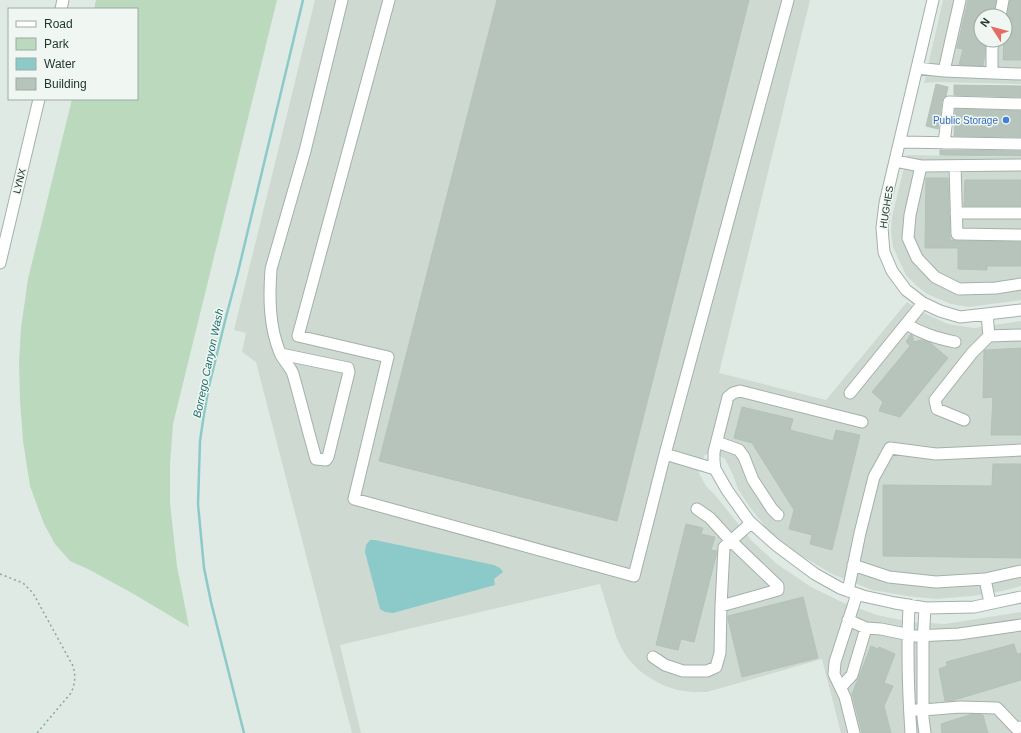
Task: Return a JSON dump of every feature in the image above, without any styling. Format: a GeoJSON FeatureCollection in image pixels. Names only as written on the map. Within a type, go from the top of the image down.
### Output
{"type":"FeatureCollection","features":[{"type":"Feature","properties":{"kind":"street"},"geometry":{"type":"LineString","coordinates":[[280,354],[348,368],[350,372],[326,460],[316,459],[292,372],[280,354],[273,330],[270,309],[270,287],[271,269],[305,151],[342,0]]}},
{"type":"Feature","properties":{"kind":"street"},"geometry":{"type":"LineString","coordinates":[[389,0],[298,336],[388,357],[354,499],[634,576],[665,454],[788,0]]}},
{"type":"Feature","properties":{"kind":"street","name":"HUGHES"},"geometry":{"type":"LineString","coordinates":[[933,0],[885,203],[882,228],[884,252],[892,271],[906,290],[923,303],[940,311],[960,317],[1021,310]]}},
{"type":"Feature","properties":{"kind":"street"},"geometry":{"type":"LineString","coordinates":[[944,72],[960,0]]}},
{"type":"Feature","properties":{"kind":"street"},"geometry":{"type":"LineString","coordinates":[[992,48],[992,73]]}},
{"type":"Feature","properties":{"kind":"street"},"geometry":{"type":"LineString","coordinates":[[917,68],[944,72],[1021,74]]}},
{"type":"Feature","properties":{"kind":"street","name":"LYNX"},"geometry":{"type":"LineString","coordinates":[[0,263],[39,100]]}},
{"type":"Feature","properties":{"kind":"street"},"geometry":{"type":"LineString","coordinates":[[944,143],[949,102],[1021,104]]}},
{"type":"Feature","properties":{"kind":"street"},"geometry":{"type":"LineString","coordinates":[[900,142],[1021,144]]}},
{"type":"Feature","properties":{"kind":"street"},"geometry":{"type":"LineString","coordinates":[[895,161],[921,166],[1021,165]]}},
{"type":"Feature","properties":{"kind":"street"},"geometry":{"type":"LineString","coordinates":[[921,166],[910,215],[908,238],[917,258],[936,277],[959,289],[996,288],[1021,284]]}},
{"type":"Feature","properties":{"kind":"street"},"geometry":{"type":"LineString","coordinates":[[955,166],[957,234],[1021,235]]}},
{"type":"Feature","properties":{"kind":"street"},"geometry":{"type":"LineString","coordinates":[[956,213],[1021,213]]}},
{"type":"Feature","properties":{"kind":"street"},"geometry":{"type":"LineString","coordinates":[[850,393],[923,303]]}},
{"type":"Feature","properties":{"kind":"street"},"geometry":{"type":"LineString","coordinates":[[987,314],[989,336]]}},
{"type":"Feature","properties":{"kind":"street"},"geometry":{"type":"LineString","coordinates":[[906,324],[932,337],[955,342]]}},
{"type":"Feature","properties":{"kind":"street"},"geometry":{"type":"LineString","coordinates":[[964,420],[937,410],[935,400],[972,353],[989,336],[1021,335]]}},
{"type":"Feature","properties":{"kind":"street"},"geometry":{"type":"LineString","coordinates":[[862,422],[740,391],[733,393],[728,397],[714,452],[715,469],[727,490],[751,523],[776,545],[815,574],[840,588],[876,599],[925,608],[974,607],[1021,597]]}},
{"type":"Feature","properties":{"kind":"street"},"geometry":{"type":"LineString","coordinates":[[717,442],[740,450],[753,480],[772,509],[778,515]]}},
{"type":"Feature","properties":{"kind":"street"},"geometry":{"type":"LineString","coordinates":[[854,733],[845,697],[834,674],[835,662],[848,620],[852,592],[853,565],[874,477],[890,448],[936,454],[1021,450]]}},
{"type":"Feature","properties":{"kind":"street"},"geometry":{"type":"LineString","coordinates":[[665,454],[715,469]]}},
{"type":"Feature","properties":{"kind":"street"},"geometry":{"type":"LineString","coordinates":[[697,509],[710,518],[731,541],[778,586],[778,590],[721,606]]}},
{"type":"Feature","properties":{"kind":"street"},"geometry":{"type":"LineString","coordinates":[[653,657],[665,665],[683,671],[707,671],[716,667],[720,653],[724,547],[751,523]]}},
{"type":"Feature","properties":{"kind":"street"},"geometry":{"type":"LineString","coordinates":[[853,565],[889,577],[936,582],[985,579],[1021,571]]}},
{"type":"Feature","properties":{"kind":"street"},"geometry":{"type":"LineString","coordinates":[[985,579],[990,603]]}},
{"type":"Feature","properties":{"kind":"street"},"geometry":{"type":"LineString","coordinates":[[908,605],[907,634],[911,733]]}},
{"type":"Feature","properties":{"kind":"street"},"geometry":{"type":"LineString","coordinates":[[925,608],[923,635],[923,710],[925,733]]}},
{"type":"Feature","properties":{"kind":"street"},"geometry":{"type":"LineString","coordinates":[[848,620],[866,628],[915,636],[959,634],[1021,625]]}},
{"type":"Feature","properties":{"kind":"street"},"geometry":{"type":"LineString","coordinates":[[841,687],[852,675],[866,628]]}},
{"type":"Feature","properties":{"kind":"street"},"geometry":{"type":"LineString","coordinates":[[909,710],[960,707],[997,708],[1016,728],[1021,727]]}},
{"type":"Feature","properties":{"kind":"path"},"geometry":{"type":"LineString","coordinates":[[0,574],[23,583],[33,593],[73,666],[75,673],[74,686],[71,693],[37,733]]}},
{"type":"Feature","properties":{"kind":"shaded area"},"geometry":{"type":"Polygon","coordinates":[[[315,0],[810,0],[719,373],[826,400],[907,302],[926,314],[948,324],[974,328],[1021,321],[1021,586],[972,596],[936,599],[872,590],[832,574],[797,553],[771,534],[738,489],[725,459],[710,453],[705,455],[700,463],[699,473],[706,486],[752,541],[777,564],[811,587],[846,604],[877,615],[910,622],[945,624],[1021,612],[1021,733],[841,733],[822,659],[707,692],[677,690],[650,678],[629,660],[617,639],[600,584],[340,645],[361,733],[352,733],[256,362],[242,352],[246,333],[234,330],[315,0]]]}},
{"type":"Feature","properties":{"kind":"shaded area"},"geometry":{"type":"Polygon","coordinates":[[[943,0],[1021,0],[1021,84],[924,83],[943,0]]]}},
{"type":"Feature","properties":{"kind":"shaded area"},"geometry":{"type":"Polygon","coordinates":[[[907,155],[1021,157],[1021,300],[969,307],[951,304],[927,294],[906,275],[893,247],[891,231],[892,217],[907,155]]]}},
{"type":"Feature","properties":{"kind":"green space"},"geometry":{"type":"Polygon","coordinates":[[[96,0],[277,0],[173,424],[170,464],[170,503],[177,566],[189,627],[132,593],[70,561],[55,544],[44,524],[30,486],[23,441],[19,362],[21,328],[28,279],[72,100],[138,100],[138,8],[94,8],[96,0]]]}},
{"type":"Feature","properties":{"kind":"water"},"geometry":{"type":"Polygon","coordinates":[[[370,540],[494,565],[500,568],[503,572],[494,579],[495,585],[393,613],[385,612],[380,609],[365,552],[366,545],[370,540]]]}},
{"type":"Feature","properties":{"kind":"building"},"geometry":{"type":"Polygon","coordinates":[[[497,0],[749,0],[617,521],[379,461],[497,0]]]}},
{"type":"Feature","properties":{"kind":"building"},"geometry":{"type":"Polygon","coordinates":[[[968,0],[996,0],[994,8],[973,8],[973,48],[986,48],[983,66],[959,65],[963,49],[957,48],[968,0]]]}},
{"type":"Feature","properties":{"kind":"building"},"geometry":{"type":"Polygon","coordinates":[[[1010,0],[1021,0],[1021,60],[1003,60],[1004,48],[1013,48],[1013,8],[1009,8],[1010,0]]]}},
{"type":"Feature","properties":{"kind":"building"},"geometry":{"type":"Polygon","coordinates":[[[936,84],[948,87],[946,96],[942,101],[938,129],[926,126],[936,84]]]}},
{"type":"Feature","properties":{"kind":"building"},"geometry":{"type":"Polygon","coordinates":[[[954,85],[1021,86],[1021,97],[954,95],[954,85]]]}},
{"type":"Feature","properties":{"kind":"building"},"geometry":{"type":"Polygon","coordinates":[[[955,109],[1021,111],[1021,137],[954,136],[955,109]]]}},
{"type":"Feature","properties":{"kind":"building"},"geometry":{"type":"Polygon","coordinates":[[[940,150],[1021,151],[1021,156],[940,155],[940,150]]]}},
{"type":"Feature","properties":{"kind":"building"},"geometry":{"type":"Polygon","coordinates":[[[926,178],[948,178],[950,240],[1021,242],[1021,266],[987,266],[987,270],[958,269],[958,248],[925,248],[926,178]]]}},
{"type":"Feature","properties":{"kind":"building"},"geometry":{"type":"Polygon","coordinates":[[[965,180],[1021,180],[1021,206],[964,206],[965,180]]]}},
{"type":"Feature","properties":{"kind":"building"},"geometry":{"type":"Polygon","coordinates":[[[911,334],[914,342],[921,340],[929,342],[948,358],[900,417],[879,411],[883,402],[872,392],[910,346],[906,342],[911,334]]]}},
{"type":"Feature","properties":{"kind":"building"},"geometry":{"type":"Polygon","coordinates":[[[1021,348],[1021,435],[991,435],[993,397],[983,398],[984,351],[1021,348]]]}},
{"type":"Feature","properties":{"kind":"building"},"geometry":{"type":"Polygon","coordinates":[[[742,407],[793,419],[790,430],[833,441],[836,430],[860,435],[832,550],[810,544],[812,535],[789,529],[794,510],[752,443],[734,438],[742,407]]]}},
{"type":"Feature","properties":{"kind":"building"},"geometry":{"type":"Polygon","coordinates":[[[993,464],[1021,464],[1021,558],[883,556],[883,485],[992,486],[993,464]]]}},
{"type":"Feature","properties":{"kind":"building"},"geometry":{"type":"Polygon","coordinates":[[[686,524],[703,528],[701,534],[715,537],[711,550],[717,552],[694,642],[681,639],[678,650],[656,645],[686,524]]]}},
{"type":"Feature","properties":{"kind":"building"},"geometry":{"type":"Polygon","coordinates":[[[803,597],[818,658],[742,677],[728,616],[803,597]]]}},
{"type":"Feature","properties":{"kind":"building"},"geometry":{"type":"Polygon","coordinates":[[[1014,644],[1017,654],[1021,653],[1021,680],[951,701],[945,701],[939,669],[947,666],[946,662],[1014,644]]]}},
{"type":"Feature","properties":{"kind":"building"},"geometry":{"type":"Polygon","coordinates":[[[871,646],[878,649],[879,647],[895,654],[884,683],[893,686],[884,706],[891,733],[862,733],[852,694],[871,646]]]}},
{"type":"Feature","properties":{"kind":"building"},"geometry":{"type":"Polygon","coordinates":[[[972,714],[983,715],[988,733],[942,733],[941,724],[972,714]]]}},
{"type":"Feature","properties":{"kind":"waterway","name":"Borrego Canyon Wash"},"geometry":{"type":"LineString","coordinates":[[244,733],[211,602],[204,568],[198,504],[200,441],[209,386],[238,272],[303,0]]}},
{"type":"Feature","properties":{"kind":"place","name":"Public Storage"},"geometry":{"type":"Point","coordinates":[1006,120]}}]}
